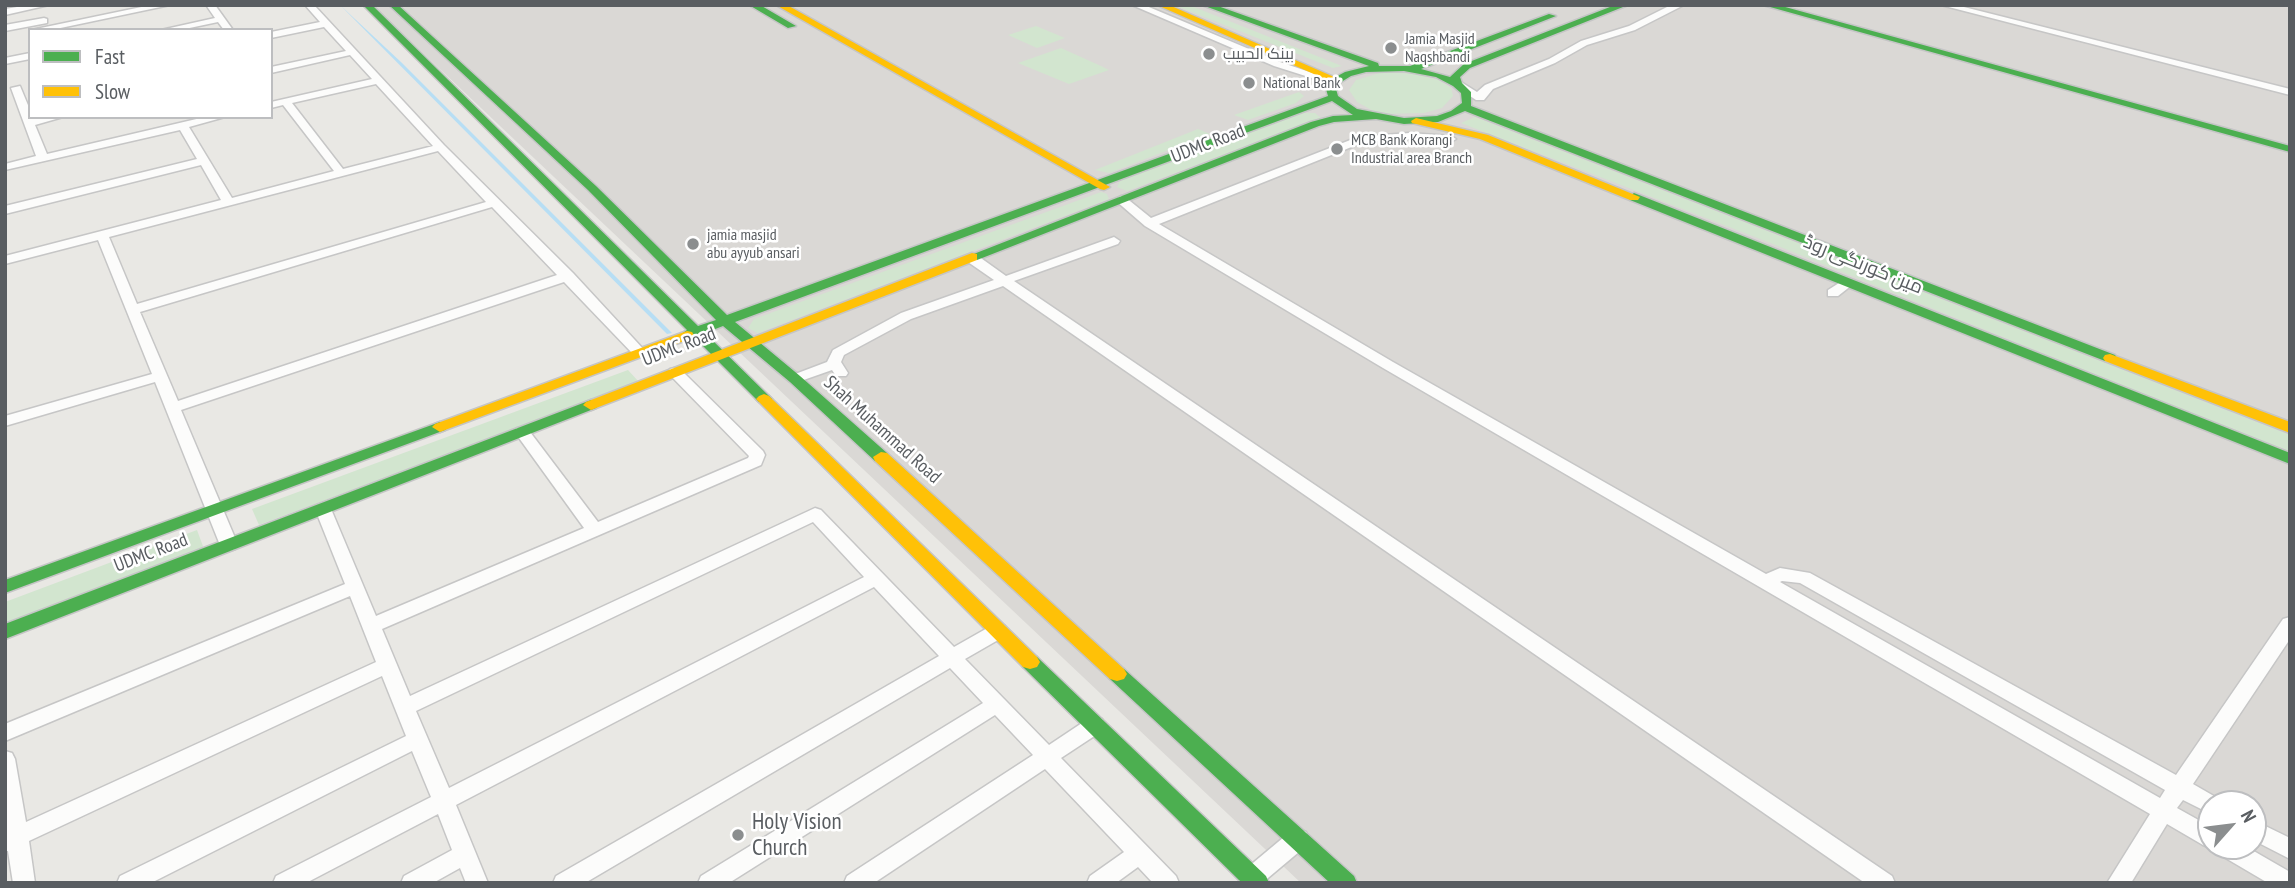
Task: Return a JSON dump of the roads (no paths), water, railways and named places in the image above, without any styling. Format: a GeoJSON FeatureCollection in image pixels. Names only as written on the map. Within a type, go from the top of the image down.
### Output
{"type":"FeatureCollection","features":[{"type":"Feature","properties":{"kind":"main road"},"geometry":{"type":"LineString","coordinates":[[367,5],[1252,881]]}},
{"type":"Feature","properties":{"kind":"main road","name":"Shah Muhammad Road"},"geometry":{"type":"LineString","coordinates":[[393,5],[592,188],[725,321],[790,375],[1346,883]]}},
{"type":"Feature","properties":{"kind":"main road"},"geometry":{"type":"LineString","coordinates":[[753,5],[1076,190]]}},
{"type":"Feature","properties":{"kind":"main road"},"geometry":{"type":"LineString","coordinates":[[780,5],[1096,183],[1121,200]]}},
{"type":"Feature","properties":{"kind":"main road"},"geometry":{"type":"LineString","coordinates":[[1166,11],[1300,62],[1334,86],[1354,112],[1393,120],[1438,119],[1464,107],[1468,97],[1457,84],[1439,75],[1356,61],[1292,34],[1206,5]]}},
{"type":"Feature","properties":{"kind":"main road"},"geometry":{"type":"LineString","coordinates":[[1411,69],[1581,5]]}},
{"type":"Feature","properties":{"kind":"main road"},"geometry":{"type":"LineString","coordinates":[[1457,84],[1455,76],[1467,66],[1624,5]]}},
{"type":"Feature","properties":{"kind":"main road"},"geometry":{"type":"LineString","coordinates":[[1767,5],[2290,149]]}},
{"type":"Feature","properties":{"kind":"main road"},"geometry":{"type":"LineString","coordinates":[[785,23],[804,19]]}},
{"type":"Feature","properties":{"kind":"main road"},"geometry":{"type":"LineString","coordinates":[[853,60],[872,55]]}},
{"type":"Feature","properties":{"kind":"main road","name":"UDMC Road"},"geometry":{"type":"LineString","coordinates":[[5,587],[215,512],[1096,183],[1334,86],[1365,69],[1386,67]]}},
{"type":"Feature","properties":{"kind":"main road","name":"مین کورنگی روڈ"},"geometry":{"type":"LineString","coordinates":[[1464,107],[1876,260],[2290,428]]}},
{"type":"Feature","properties":{"kind":"main road","name":"UDMC Road"},"geometry":{"type":"LineString","coordinates":[[5,632],[749,342],[973,259],[1315,124],[1333,119],[1372,117]]}},
{"type":"Feature","properties":{"kind":"main road","name":"مین کورنگی روڈ"},"geometry":{"type":"LineString","coordinates":[[1416,121],[1484,137],[2290,459]]}},
{"type":"Feature","properties":{"kind":"main road"},"geometry":{"type":"LineString","coordinates":[[685,319],[705,318],[712,313],[713,307]]}},
{"type":"Feature","properties":{"kind":"main road"},"geometry":{"type":"LineString","coordinates":[[751,386],[759,374],[790,375]]}},
{"type":"Feature","properties":{"kind":"street"},"geometry":{"type":"LineString","coordinates":[[5,12],[45,5]]}},
{"type":"Feature","properties":{"kind":"street"},"geometry":{"type":"LineString","coordinates":[[5,28],[130,5]]}},
{"type":"Feature","properties":{"kind":"street"},"geometry":{"type":"LineString","coordinates":[[45,28],[166,5]]}},
{"type":"Feature","properties":{"kind":"street"},"geometry":{"type":"LineString","coordinates":[[210,5],[228,28]]}},
{"type":"Feature","properties":{"kind":"street"},"geometry":{"type":"LineString","coordinates":[[309,5],[440,147],[639,352]]}},
{"type":"Feature","properties":{"kind":"street"},"geometry":{"type":"LineString","coordinates":[[1136,5],[1166,11]]}},
{"type":"Feature","properties":{"kind":"street"},"geometry":{"type":"LineString","coordinates":[[1457,84],[1480,98],[1482,92],[1489,87],[1552,61],[1584,43],[1632,28],[1654,15],[1681,5]]}},
{"type":"Feature","properties":{"kind":"street"},"geometry":{"type":"LineString","coordinates":[[1945,5],[2290,92]]}},
{"type":"Feature","properties":{"kind":"street"},"geometry":{"type":"LineString","coordinates":[[175,28],[221,19]]}},
{"type":"Feature","properties":{"kind":"street"},"geometry":{"type":"LineString","coordinates":[[273,35],[326,24]]}},
{"type":"Feature","properties":{"kind":"street"},"geometry":{"type":"LineString","coordinates":[[5,35],[28,31]]}},
{"type":"Feature","properties":{"kind":"street"},"geometry":{"type":"LineString","coordinates":[[273,70],[354,52]]}},
{"type":"Feature","properties":{"kind":"street"},"geometry":{"type":"LineString","coordinates":[[5,61],[28,56]]}},
{"type":"Feature","properties":{"kind":"street"},"geometry":{"type":"LineString","coordinates":[[273,105],[379,80]]}},
{"type":"Feature","properties":{"kind":"street"},"geometry":{"type":"LineString","coordinates":[[11,89],[30,123],[43,159]]}},
{"type":"Feature","properties":{"kind":"street"},"geometry":{"type":"LineString","coordinates":[[286,102],[341,173]]}},
{"type":"Feature","properties":{"kind":"street"},"geometry":{"type":"LineString","coordinates":[[30,123],[49,119]]}},
{"type":"Feature","properties":{"kind":"street"},"geometry":{"type":"LineString","coordinates":[[5,167],[212,119]]}},
{"type":"Feature","properties":{"kind":"street"},"geometry":{"type":"LineString","coordinates":[[1149,223],[1362,138],[1393,120]]}},
{"type":"Feature","properties":{"kind":"street"},"geometry":{"type":"LineString","coordinates":[[183,126],[229,203]]}},
{"type":"Feature","properties":{"kind":"street"},"geometry":{"type":"LineString","coordinates":[[1362,138],[1409,136],[1451,139]]}},
{"type":"Feature","properties":{"kind":"street"},"geometry":{"type":"LineString","coordinates":[[5,260],[440,147]]}},
{"type":"Feature","properties":{"kind":"street"},"geometry":{"type":"LineString","coordinates":[[5,210],[204,161]]}},
{"type":"Feature","properties":{"kind":"street"},"geometry":{"type":"LineString","coordinates":[[1121,200],[1149,223],[1763,583],[2197,830]]}},
{"type":"Feature","properties":{"kind":"street"},"geometry":{"type":"LineString","coordinates":[[133,310],[494,203]]}},
{"type":"Feature","properties":{"kind":"street"},"geometry":{"type":"LineString","coordinates":[[102,235],[229,545]]}},
{"type":"Feature","properties":{"kind":"street"},"geometry":{"type":"LineString","coordinates":[[790,375],[838,369],[834,358],[848,346],[906,316],[1114,241]]}},
{"type":"Feature","properties":{"kind":"street"},"geometry":{"type":"LineString","coordinates":[[973,259],[1884,883]]}},
{"type":"Feature","properties":{"kind":"street"},"geometry":{"type":"LineString","coordinates":[[173,408],[568,276]]}},
{"type":"Feature","properties":{"kind":"street"},"geometry":{"type":"LineString","coordinates":[[1833,293],[1847,282]]}},
{"type":"Feature","properties":{"kind":"street"},"geometry":{"type":"LineString","coordinates":[[371,626],[758,457],[675,372]]}},
{"type":"Feature","properties":{"kind":"street"},"geometry":{"type":"LineString","coordinates":[[5,421],[160,376]]}},
{"type":"Feature","properties":{"kind":"street"},"geometry":{"type":"LineString","coordinates":[[522,431],[595,530]]}},
{"type":"Feature","properties":{"kind":"street"},"geometry":{"type":"LineString","coordinates":[[323,509],[477,883]]}},
{"type":"Feature","properties":{"kind":"street"},"geometry":{"type":"LineString","coordinates":[[404,708],[815,514],[1168,883]]}},
{"type":"Feature","properties":{"kind":"street"},"geometry":{"type":"LineString","coordinates":[[1763,583],[1780,574],[1804,577],[2197,797]]}},
{"type":"Feature","properties":{"kind":"street"},"geometry":{"type":"LineString","coordinates":[[284,883],[877,579]]}},
{"type":"Feature","properties":{"kind":"street"},"geometry":{"type":"LineString","coordinates":[[5,733],[355,587]]}},
{"type":"Feature","properties":{"kind":"street"},"geometry":{"type":"LineString","coordinates":[[2118,883],[2163,811],[2290,624]]}},
{"type":"Feature","properties":{"kind":"street"},"geometry":{"type":"LineString","coordinates":[[564,883],[998,631]]}},
{"type":"Feature","properties":{"kind":"street"},"geometry":{"type":"LineString","coordinates":[[11,840],[387,665]]}},
{"type":"Feature","properties":{"kind":"street"},"geometry":{"type":"LineString","coordinates":[[709,883],[997,704]]}},
{"type":"Feature","properties":{"kind":"street"},"geometry":{"type":"LineString","coordinates":[[855,883],[1095,725]]}},
{"type":"Feature","properties":{"kind":"street"},"geometry":{"type":"LineString","coordinates":[[128,883],[418,739]]}},
{"type":"Feature","properties":{"kind":"street"},"geometry":{"type":"LineString","coordinates":[[5,759],[11,840],[24,883]]}},
{"type":"Feature","properties":{"kind":"street"},"geometry":{"type":"LineString","coordinates":[[2267,837],[2290,849]]}},
{"type":"Feature","properties":{"kind":"street"},"geometry":{"type":"LineString","coordinates":[[1252,881],[1298,839]]}},
{"type":"Feature","properties":{"kind":"street"},"geometry":{"type":"LineString","coordinates":[[1098,883],[1139,853]]}},
{"type":"Feature","properties":{"kind":"street"},"geometry":{"type":"LineString","coordinates":[[412,883],[465,854]]}},
{"type":"Feature","properties":{"kind":"street"},"geometry":{"type":"LineString","coordinates":[[2249,860],[2289,883]]}},
{"type":"Feature","properties":{"kind":"water"},"geometry":{"type":"Polygon","coordinates":[[[340,5],[402,63],[672,333],[667,334],[340,5]]]}},
{"type":"Feature","properties":{"kind":"place","name":"Jamia Masjid Naqshbandi"},"geometry":{"type":"Point","coordinates":[1391,48]}},
{"type":"Feature","properties":{"kind":"place","name":"بينک الحبيب"},"geometry":{"type":"Point","coordinates":[1209,54]}},
{"type":"Feature","properties":{"kind":"place","name":"National Bank"},"geometry":{"type":"Point","coordinates":[1249,83]}},
{"type":"Feature","properties":{"kind":"place","name":"MCB Bank Korangi Industrial area Branch"},"geometry":{"type":"Point","coordinates":[1337,149]}},
{"type":"Feature","properties":{"kind":"place","name":"jamia masjid abu ayyub ansari"},"geometry":{"type":"Point","coordinates":[693,244]}},
{"type":"Feature","properties":{"kind":"place","name":"Holy Vision Church"},"geometry":{"type":"Point","coordinates":[738,835]}}]}
